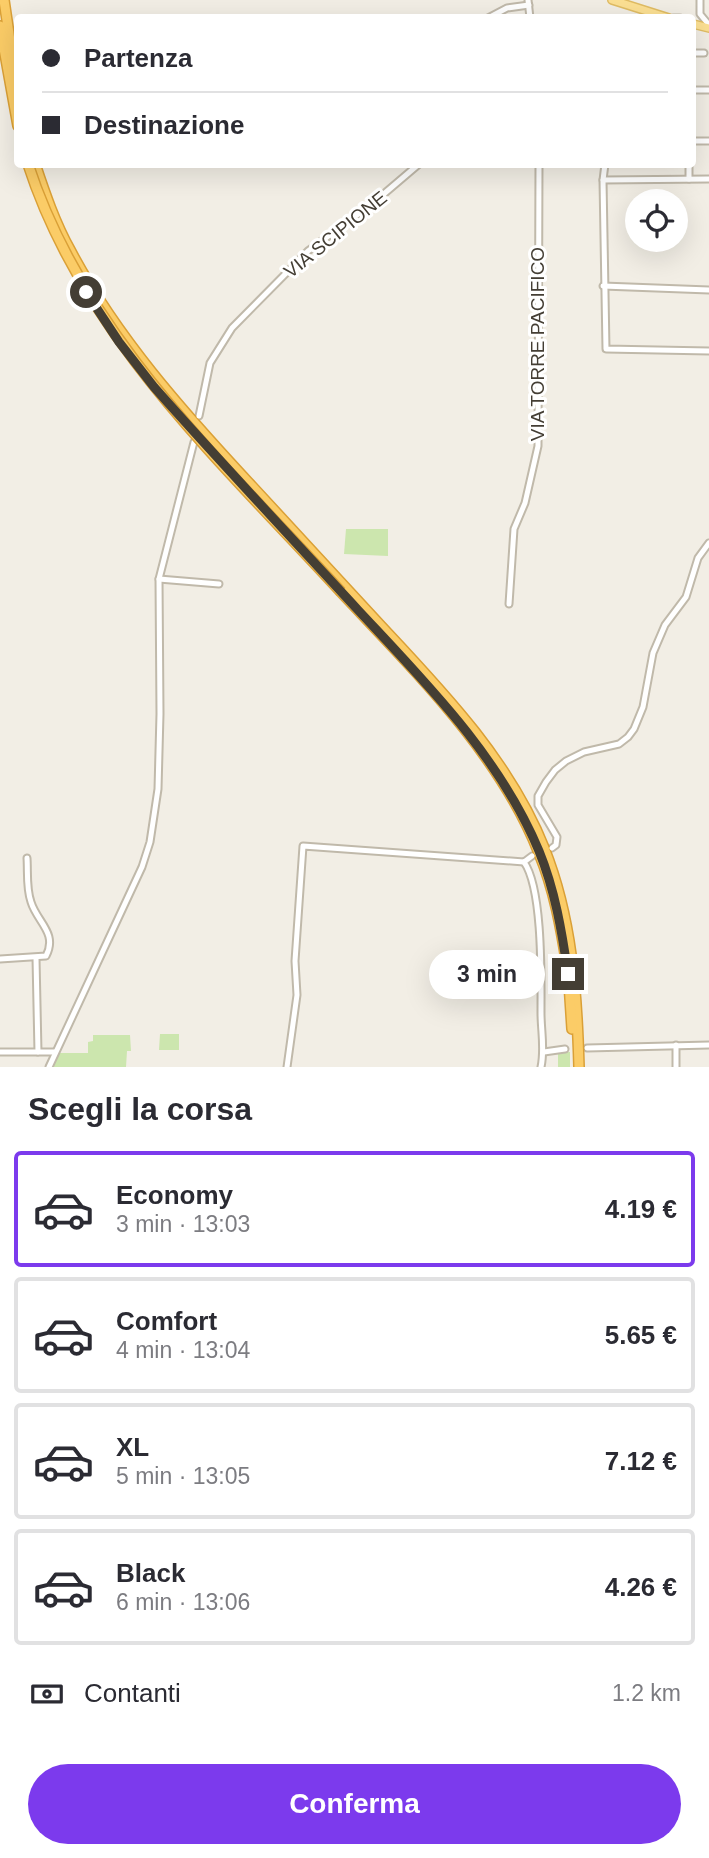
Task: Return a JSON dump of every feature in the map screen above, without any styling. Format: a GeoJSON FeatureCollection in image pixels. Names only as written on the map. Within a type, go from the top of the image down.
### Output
{"type":"FeatureCollection","features":[{"type":"Feature","properties":{"kind":"highway"},"geometry":{"type":"LineString","coordinates":[[6,0],[14,69]]}},
{"type":"Feature","properties":{"kind":"highway"},"geometry":{"type":"LineString","coordinates":[[0,26],[14,104]]}},
{"type":"Feature","properties":{"kind":"highway"},"geometry":{"type":"LineString","coordinates":[[29,168],[45,211],[66,255],[86,292],[119,342],[199,438],[350,595],[468,734],[505,787],[534,840],[551,886],[562,932],[572,1023],[573,1067]]}},
{"type":"Feature","properties":{"kind":"highway"},"geometry":{"type":"LineString","coordinates":[[37,168],[62,234],[88,281],[156,378],[476,734],[505,775],[534,826],[553,872],[569,935],[578,1012],[579,1067]]}},
{"type":"Feature","properties":{"kind":"main road"},"geometry":{"type":"LineString","coordinates":[[612,0],[635,4],[660,14]]}},
{"type":"Feature","properties":{"kind":"street"},"geometry":{"type":"LineString","coordinates":[[700,0],[700,14],[709,26]]}},
{"type":"Feature","properties":{"kind":"street"},"geometry":{"type":"LineString","coordinates":[[496,14],[529,2]]}},
{"type":"Feature","properties":{"kind":"street"},"geometry":{"type":"LineString","coordinates":[[696,19],[700,14]]}},
{"type":"Feature","properties":{"kind":"street"},"geometry":{"type":"LineString","coordinates":[[696,53],[704,53]]}},
{"type":"Feature","properties":{"kind":"street","name":"VIA SCIPIONE"},"geometry":{"type":"LineString","coordinates":[[199,416],[210,363],[232,328],[307,251],[372,204],[414,168]]}},
{"type":"Feature","properties":{"kind":"street","name":"VIA TORRE PACIFICO"},"geometry":{"type":"LineString","coordinates":[[509,604],[514,528],[525,503],[538,446],[539,168]]}},
{"type":"Feature","properties":{"kind":"street"},"geometry":{"type":"LineString","coordinates":[[604,168],[603,286],[606,349],[709,351]]}},
{"type":"Feature","properties":{"kind":"street"},"geometry":{"type":"LineString","coordinates":[[689,168],[689,179]]}},
{"type":"Feature","properties":{"kind":"street"},"geometry":{"type":"LineString","coordinates":[[603,180],[709,179]]}},
{"type":"Feature","properties":{"kind":"street"},"geometry":{"type":"LineString","coordinates":[[603,286],[709,290]]}},
{"type":"Feature","properties":{"kind":"street"},"geometry":{"type":"LineString","coordinates":[[49,1067],[142,867],[150,842],[158,789],[159,579],[194,442]]}},
{"type":"Feature","properties":{"kind":"street"},"geometry":{"type":"LineString","coordinates":[[552,848],[556,845],[557,837],[538,805],[541,791],[555,770],[575,755],[619,744],[634,729],[643,707],[653,653],[666,625],[686,597],[698,558],[708,547]]}},
{"type":"Feature","properties":{"kind":"street"},"geometry":{"type":"LineString","coordinates":[[159,579],[219,584]]}},
{"type":"Feature","properties":{"kind":"street"},"geometry":{"type":"LineString","coordinates":[[287,1067],[297,995],[295,961],[303,846],[524,862],[532,856]]}},
{"type":"Feature","properties":{"kind":"street"},"geometry":{"type":"LineString","coordinates":[[0,959],[46,956],[49,949],[50,935],[30,901],[27,858]]}},
{"type":"Feature","properties":{"kind":"street"},"geometry":{"type":"LineString","coordinates":[[524,862],[536,897],[542,972],[541,1022],[544,1052],[541,1067]]}},
{"type":"Feature","properties":{"kind":"street"},"geometry":{"type":"LineString","coordinates":[[36,958],[38,1052]]}},
{"type":"Feature","properties":{"kind":"street"},"geometry":{"type":"LineString","coordinates":[[676,1045],[676,1067]]}},
{"type":"Feature","properties":{"kind":"street"},"geometry":{"type":"LineString","coordinates":[[587,1048],[709,1045]]}},
{"type":"Feature","properties":{"kind":"street"},"geometry":{"type":"LineString","coordinates":[[544,1052],[565,1049]]}},
{"type":"Feature","properties":{"kind":"street"},"geometry":{"type":"LineString","coordinates":[[0,1052],[55,1052]]}},
{"type":"Feature","properties":{"kind":"green space"},"geometry":{"type":"Polygon","coordinates":[[[346,529],[388,529],[388,556],[344,554],[346,529]]]}},
{"type":"Feature","properties":{"kind":"green space"},"geometry":{"type":"Polygon","coordinates":[[[160,1034],[179,1034],[179,1050],[159,1050],[160,1034]]]}},
{"type":"Feature","properties":{"kind":"green space"},"geometry":{"type":"Polygon","coordinates":[[[93,1035],[130,1035],[131,1051],[127,1051],[126,1067],[52,1067],[57,1053],[88,1053],[88,1042],[93,1041],[93,1035]]]}},
{"type":"Feature","properties":{"kind":"green space"},"geometry":{"type":"Polygon","coordinates":[[[558,1052],[570,1052],[570,1067],[558,1067],[558,1052]]]}},
{"type":"Feature","properties":{"kind":"route"},"geometry":{"type":"LineString","coordinates":[[86,292],[119,342],[154,387],[389,643],[484,755],[515,803],[539,851],[562,932],[568,974]]}}]}
